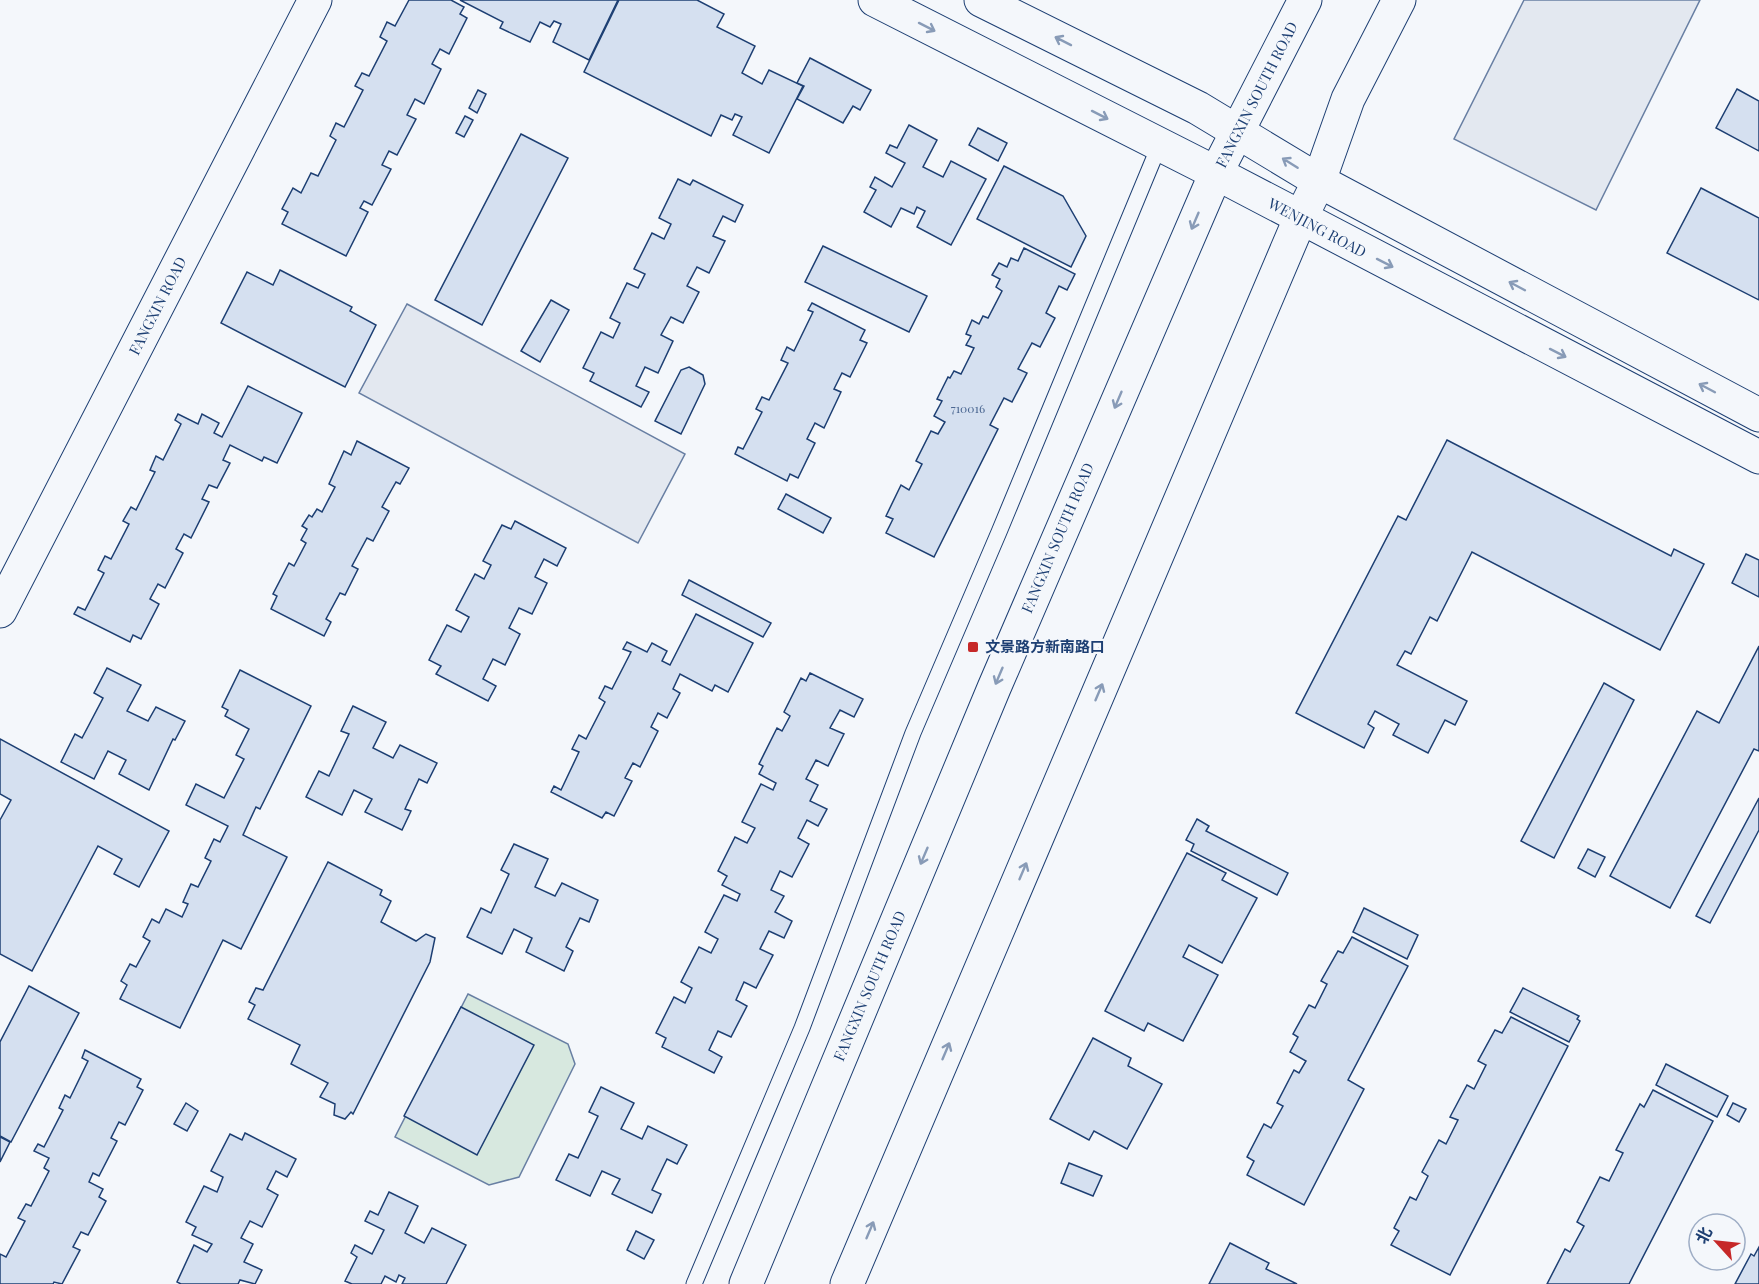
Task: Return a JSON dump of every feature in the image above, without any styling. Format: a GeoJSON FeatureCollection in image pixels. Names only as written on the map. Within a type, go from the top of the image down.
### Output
{"type":"FeatureCollection","features":[{"type":"Feature","properties":{"kind":"main road","name":"FANGXIN ROAD"},"geometry":{"type":"LineString","coordinates":[[0,611],[315,0]]}},
{"type":"Feature","properties":{"kind":"main road","name":"WENJING ROAD"},"geometry":{"type":"LineString","coordinates":[[875,0],[1216,173],[1300,219],[1759,457]]}},
{"type":"Feature","properties":{"kind":"main road"},"geometry":{"type":"LineString","coordinates":[[981,0],[1198,108],[1319,181],[1759,415]]}},
{"type":"Feature","properties":{"kind":"main road","name":"FANGXIN SOUTH ROAD"},"geometry":{"type":"LineString","coordinates":[[746,1284],[989,699],[1216,173],[1240,132],[1305,0]]}},
{"type":"Feature","properties":{"kind":"main road"},"geometry":{"type":"LineString","coordinates":[[847,1284],[1300,219],[1319,181],[1348,99],[1399,0]]}},
{"type":"Feature","properties":{"kind":"lane"},"geometry":{"type":"LineString","coordinates":[[694,1284],[802,1028],[913,733],[1160,146]]}},
{"type":"Feature","properties":{"kind":"shaded area"},"geometry":{"type":"Polygon","coordinates":[[[1524,0],[1700,0],[1596,210],[1454,139],[1524,0]]]}},
{"type":"Feature","properties":{"kind":"shaded area"},"geometry":{"type":"Polygon","coordinates":[[[407,304],[685,454],[638,543],[359,393],[407,304]]]}},
{"type":"Feature","properties":{"kind":"shaded area"},"geometry":{"type":"Polygon","coordinates":[[[468,994],[568,1044],[575,1064],[519,1177],[489,1185],[395,1137],[468,994]]]}},
{"type":"Feature","properties":{"kind":"building"},"geometry":{"type":"Polygon","coordinates":[[[409,0],[451,0],[464,7],[460,14],[467,18],[449,54],[440,49],[432,64],[441,69],[424,104],[415,99],[407,115],[416,119],[397,155],[389,151],[382,165],[391,169],[372,205],[364,201],[360,208],[368,212],[346,256],[282,224],[288,212],[282,209],[293,188],[301,193],[311,173],[318,176],[336,140],[330,136],[336,123],[344,127],[363,90],[355,86],[362,73],[369,76],[387,41],[380,37],[387,22],[395,26],[409,0]]]}},
{"type":"Feature","properties":{"kind":"building"},"geometry":{"type":"Polygon","coordinates":[[[460,0],[618,0],[589,60],[553,42],[561,24],[554,21],[550,27],[540,22],[530,42],[500,28],[503,22],[460,0]]]}},
{"type":"Feature","properties":{"kind":"building"},"geometry":{"type":"Polygon","coordinates":[[[619,0],[697,0],[724,14],[717,27],[755,46],[742,73],[762,84],[769,70],[803,86],[769,153],[733,135],[742,117],[735,114],[732,120],[721,115],[711,136],[584,72],[619,0]]]}},
{"type":"Feature","properties":{"kind":"building"},"geometry":{"type":"Polygon","coordinates":[[[810,58],[871,90],[860,110],[853,106],[843,123],[797,99],[804,86],[797,83],[810,58]]]}},
{"type":"Feature","properties":{"kind":"building"},"geometry":{"type":"Polygon","coordinates":[[[1737,89],[1759,101],[1759,151],[1716,128],[1737,89]]]}},
{"type":"Feature","properties":{"kind":"building"},"geometry":{"type":"Polygon","coordinates":[[[478,90],[486,94],[477,113],[469,108],[478,90]]]}},
{"type":"Feature","properties":{"kind":"building"},"geometry":{"type":"Polygon","coordinates":[[[465,116],[473,120],[464,137],[456,133],[465,116]]]}},
{"type":"Feature","properties":{"kind":"building"},"geometry":{"type":"Polygon","coordinates":[[[909,125],[937,140],[923,167],[943,177],[951,161],[986,179],[951,245],[917,227],[925,211],[917,207],[914,214],[901,208],[891,227],[864,212],[876,190],[870,187],[875,177],[892,187],[905,163],[886,153],[890,145],[897,148],[909,125]]]}},
{"type":"Feature","properties":{"kind":"building"},"geometry":{"type":"Polygon","coordinates":[[[978,128],[1007,143],[998,161],[969,145],[978,128]]]}},
{"type":"Feature","properties":{"kind":"building"},"geometry":{"type":"Polygon","coordinates":[[[521,134],[568,158],[482,325],[435,300],[521,134]]]}},
{"type":"Feature","properties":{"kind":"building"},"geometry":{"type":"Polygon","coordinates":[[[1004,166],[1063,196],[1086,236],[1071,267],[977,219],[1004,166]]]}},
{"type":"Feature","properties":{"kind":"building"},"geometry":{"type":"Polygon","coordinates":[[[678,179],[690,185],[693,180],[743,205],[735,222],[723,216],[713,236],[725,241],[709,273],[697,267],[687,286],[699,292],[683,323],[671,317],[661,335],[673,341],[658,373],[645,367],[636,386],[649,392],[641,407],[590,381],[594,373],[583,368],[601,332],[613,338],[620,323],[610,318],[627,283],[638,288],[645,274],[634,269],[652,233],[664,239],[671,224],[659,218],[678,179]]]}},
{"type":"Feature","properties":{"kind":"building"},"geometry":{"type":"Polygon","coordinates":[[[1701,188],[1759,218],[1759,300],[1667,253],[1701,188]]]}},
{"type":"Feature","properties":{"kind":"building"},"geometry":{"type":"Polygon","coordinates":[[[823,246],[927,296],[909,332],[805,282],[823,246]]]}},
{"type":"Feature","properties":{"kind":"building"},"geometry":{"type":"Polygon","coordinates":[[[1024,248],[1075,274],[1067,290],[1059,286],[1046,313],[1055,318],[1040,347],[1032,343],[1018,369],[1027,373],[1012,402],[1004,398],[990,425],[998,429],[934,557],[886,533],[893,519],[886,516],[901,485],[909,490],[922,464],[916,461],[931,431],[938,434],[945,422],[934,416],[942,401],[937,399],[948,377],[950,378],[954,371],[961,374],[974,348],[966,345],[971,336],[966,334],[972,320],[979,324],[983,316],[988,318],[1002,291],[996,287],[1000,279],[992,275],[999,263],[1007,267],[1011,258],[1018,261],[1024,248]]]}},
{"type":"Feature","properties":{"kind":"building"},"geometry":{"type":"Polygon","coordinates":[[[280,270],[352,307],[350,311],[376,325],[345,387],[221,323],[247,272],[273,285],[280,270]]]}},
{"type":"Feature","properties":{"kind":"building"},"geometry":{"type":"Polygon","coordinates":[[[551,300],[569,310],[540,362],[521,351],[551,300]]]}},
{"type":"Feature","properties":{"kind":"building"},"geometry":{"type":"Polygon","coordinates":[[[812,303],[865,330],[860,340],[867,343],[850,377],[842,373],[834,389],[841,392],[824,428],[815,423],[807,439],[815,443],[798,478],[790,474],[787,481],[735,454],[738,447],[743,449],[762,412],[756,409],[762,397],[769,400],[788,363],[781,360],[787,347],[794,351],[813,312],[808,310],[812,303]]]}},
{"type":"Feature","properties":{"kind":"building"},"geometry":{"type":"Polygon","coordinates":[[[689,367],[703,375],[705,384],[681,434],[655,421],[681,370],[689,367]]]}},
{"type":"Feature","properties":{"kind":"building"},"geometry":{"type":"Polygon","coordinates":[[[248,386],[302,413],[277,463],[264,457],[262,461],[230,445],[223,460],[230,463],[217,488],[209,485],[202,499],[209,502],[191,538],[184,534],[176,549],[183,553],[165,588],[158,584],[150,599],[159,604],[141,639],[133,635],[130,642],[74,614],[78,607],[85,610],[104,573],[98,570],[105,556],[111,559],[129,524],[123,521],[131,507],[136,510],[155,472],[150,470],[156,456],[163,460],[181,424],[175,420],[178,414],[198,424],[202,414],[219,423],[214,433],[222,437],[248,386]]]}},
{"type":"Feature","properties":{"kind":"building"},"geometry":{"type":"Polygon","coordinates":[[[1447,440],[1671,556],[1674,549],[1704,564],[1660,650],[1472,552],[1437,621],[1430,617],[1411,654],[1405,651],[1397,665],[1467,701],[1455,725],[1445,720],[1428,753],[1393,735],[1399,724],[1375,711],[1368,724],[1374,728],[1364,748],[1296,713],[1398,516],[1406,520],[1447,440]]]}},
{"type":"Feature","properties":{"kind":"building"},"geometry":{"type":"Polygon","coordinates":[[[357,441],[409,468],[400,484],[396,482],[382,507],[389,511],[373,541],[367,538],[352,566],[358,569],[345,595],[340,593],[326,619],[331,622],[324,636],[271,609],[277,596],[273,594],[289,563],[294,566],[306,543],[301,540],[307,529],[302,526],[309,515],[312,517],[317,509],[322,512],[335,487],[329,484],[344,451],[351,455],[357,441]]]}},
{"type":"Feature","properties":{"kind":"building"},"geometry":{"type":"Polygon","coordinates":[[[786,494],[831,518],[823,533],[778,509],[786,494]]]}},
{"type":"Feature","properties":{"kind":"building"},"geometry":{"type":"Polygon","coordinates":[[[515,521],[566,548],[557,566],[544,559],[535,577],[547,583],[532,614],[519,608],[509,628],[520,634],[505,665],[493,659],[483,679],[496,686],[488,701],[436,674],[441,666],[429,660],[447,625],[461,632],[469,617],[456,610],[475,574],[484,579],[491,565],[483,561],[502,525],[511,529],[515,521]]]}},
{"type":"Feature","properties":{"kind":"building"},"geometry":{"type":"Polygon","coordinates":[[[1746,554],[1759,560],[1759,597],[1732,583],[1746,554]]]}},
{"type":"Feature","properties":{"kind":"building"},"geometry":{"type":"Polygon","coordinates":[[[689,580],[771,623],[763,637],[682,595],[689,580]]]}},
{"type":"Feature","properties":{"kind":"building"},"geometry":{"type":"Polygon","coordinates":[[[696,614],[753,643],[728,692],[715,685],[712,691],[680,674],[673,689],[680,693],[667,718],[658,713],[651,727],[658,731],[640,767],[633,763],[625,778],[632,781],[614,816],[606,812],[602,818],[551,792],[554,786],[561,790],[579,752],[572,749],[579,735],[586,739],[605,702],[599,698],[605,686],[612,689],[631,652],[623,649],[627,642],[647,652],[652,643],[667,651],[662,661],[670,665],[696,614]]]}},
{"type":"Feature","properties":{"kind":"building"},"geometry":{"type":"Polygon","coordinates":[[[1759,646],[1759,751],[1754,749],[1670,908],[1610,876],[1697,711],[1719,723],[1759,646]]]}},
{"type":"Feature","properties":{"kind":"building"},"geometry":{"type":"Polygon","coordinates":[[[107,668],[141,685],[127,711],[148,721],[156,707],[185,721],[175,740],[173,739],[149,790],[119,774],[126,760],[108,751],[94,779],[61,762],[75,734],[82,738],[103,698],[94,693],[107,668]]]}},
{"type":"Feature","properties":{"kind":"building"},"geometry":{"type":"Polygon","coordinates":[[[240,670],[311,706],[260,809],[256,807],[243,835],[287,857],[241,949],[223,940],[180,1028],[120,999],[127,985],[121,981],[130,964],[136,967],[150,941],[143,937],[152,919],[159,923],[166,909],[182,917],[188,904],[183,902],[191,884],[198,887],[211,861],[205,858],[214,839],[220,842],[228,826],[186,805],[196,784],[224,798],[244,759],[236,755],[249,729],[225,716],[228,710],[222,707],[240,670]]]}},
{"type":"Feature","properties":{"kind":"building"},"geometry":{"type":"Polygon","coordinates":[[[810,673],[863,699],[854,717],[840,710],[830,728],[844,734],[828,766],[816,760],[806,779],[818,785],[810,801],[827,809],[818,826],[807,820],[798,838],[809,844],[792,877],[780,871],[771,890],[784,896],[775,912],[792,921],[784,938],[769,931],[760,949],[773,955],[756,988],[744,982],[736,1000],[747,1006],[731,1037],[718,1031],[709,1050],[722,1057],[714,1073],[662,1047],[666,1038],[656,1033],[674,997],[685,1003],[692,988],[681,982],[699,947],[711,953],[718,939],[705,932],[724,895],[737,901],[740,894],[722,885],[727,876],[718,871],[735,837],[747,843],[755,828],[742,822],[761,784],[773,790],[776,783],[759,774],[763,766],[759,764],[777,728],[782,731],[790,716],[784,712],[801,678],[806,681],[810,673]]]}},
{"type":"Feature","properties":{"kind":"building"},"geometry":{"type":"Polygon","coordinates":[[[1604,683],[1634,700],[1554,858],[1521,841],[1604,683]]]}},
{"type":"Feature","properties":{"kind":"building"},"geometry":{"type":"Polygon","coordinates":[[[353,706],[386,722],[373,748],[393,758],[400,745],[437,763],[427,783],[419,779],[405,809],[411,811],[402,830],[365,812],[372,799],[354,790],[342,815],[306,797],[319,771],[329,776],[349,734],[341,731],[353,706]]]}},
{"type":"Feature","properties":{"kind":"building"},"geometry":{"type":"Polygon","coordinates":[[[0,739],[169,831],[139,887],[114,874],[122,859],[98,846],[32,971],[0,954],[0,820],[11,800],[0,794],[0,739]]]}},
{"type":"Feature","properties":{"kind":"building"},"geometry":{"type":"Polygon","coordinates":[[[1759,798],[1759,830],[1710,923],[1696,916],[1759,798]]]}},
{"type":"Feature","properties":{"kind":"building"},"geometry":{"type":"Polygon","coordinates":[[[1197,819],[1209,826],[1206,831],[1288,873],[1277,895],[1191,851],[1194,844],[1186,840],[1197,819]]]}},
{"type":"Feature","properties":{"kind":"building"},"geometry":{"type":"Polygon","coordinates":[[[514,844],[548,859],[535,887],[555,896],[562,883],[598,900],[589,922],[580,918],[566,947],[573,951],[564,971],[526,952],[532,938],[514,929],[502,954],[467,937],[481,908],[491,913],[509,874],[501,870],[514,844]]]}},
{"type":"Feature","properties":{"kind":"building"},"geometry":{"type":"Polygon","coordinates":[[[1588,849],[1605,857],[1595,877],[1578,868],[1588,849]]]}},
{"type":"Feature","properties":{"kind":"building"},"geometry":{"type":"Polygon","coordinates":[[[1187,853],[1226,873],[1222,880],[1257,898],[1222,963],[1189,945],[1183,957],[1218,975],[1183,1041],[1148,1023],[1144,1031],[1105,1011],[1187,853]]]}},
{"type":"Feature","properties":{"kind":"building"},"geometry":{"type":"Polygon","coordinates":[[[328,862],[382,890],[380,895],[391,901],[381,922],[416,941],[426,934],[435,938],[430,962],[353,1114],[351,1112],[345,1119],[334,1115],[335,1104],[320,1097],[328,1083],[291,1064],[300,1045],[248,1019],[255,1005],[249,1002],[256,988],[263,990],[328,862]]]}},
{"type":"Feature","properties":{"kind":"building"},"geometry":{"type":"Polygon","coordinates":[[[1364,908],[1418,935],[1407,959],[1353,932],[1364,908]]]}},
{"type":"Feature","properties":{"kind":"building"},"geometry":{"type":"Polygon","coordinates":[[[1352,937],[1408,966],[1348,1080],[1364,1089],[1304,1205],[1247,1175],[1254,1161],[1247,1157],[1264,1124],[1271,1128],[1283,1106],[1277,1103],[1294,1070],[1299,1073],[1306,1061],[1290,1052],[1298,1037],[1293,1034],[1309,1005],[1315,1008],[1327,984],[1321,981],[1338,951],[1343,953],[1352,937]]]}},
{"type":"Feature","properties":{"kind":"building"},"geometry":{"type":"Polygon","coordinates":[[[29,986],[79,1013],[11,1142],[0,1136],[0,1042],[29,986]]]}},
{"type":"Feature","properties":{"kind":"building"},"geometry":{"type":"Polygon","coordinates":[[[1523,988],[1579,1016],[1577,1019],[1580,1021],[1569,1042],[1510,1012],[1523,988]]]}},
{"type":"Feature","properties":{"kind":"building"},"geometry":{"type":"Polygon","coordinates":[[[461,1007],[534,1045],[477,1155],[404,1116],[461,1007]]]}},
{"type":"Feature","properties":{"kind":"building"},"geometry":{"type":"Polygon","coordinates":[[[1511,1017],[1568,1046],[1450,1275],[1391,1245],[1399,1231],[1394,1228],[1410,1197],[1416,1200],[1428,1176],[1422,1172],[1439,1140],[1446,1144],[1458,1120],[1450,1117],[1467,1085],[1474,1089],[1486,1065],[1478,1061],[1495,1030],[1502,1033],[1511,1017]]]}},
{"type":"Feature","properties":{"kind":"building"},"geometry":{"type":"Polygon","coordinates":[[[1093,1038],[1131,1058],[1128,1066],[1162,1084],[1127,1149],[1094,1131],[1089,1140],[1050,1119],[1093,1038]]]}},
{"type":"Feature","properties":{"kind":"building"},"geometry":{"type":"Polygon","coordinates":[[[85,1050],[141,1079],[137,1087],[143,1090],[125,1125],[119,1122],[111,1138],[117,1141],[99,1176],[93,1173],[89,1182],[103,1189],[99,1197],[106,1201],[88,1235],[81,1232],[73,1247],[80,1250],[62,1284],[54,1282],[53,1284],[0,1284],[0,1254],[6,1257],[25,1221],[18,1218],[26,1204],[31,1206],[49,1171],[44,1168],[49,1158],[34,1151],[38,1144],[44,1147],[63,1110],[59,1108],[65,1095],[70,1098],[88,1061],[82,1058],[85,1050]]]}},
{"type":"Feature","properties":{"kind":"building"},"geometry":{"type":"Polygon","coordinates":[[[1666,1064],[1728,1096],[1717,1117],[1656,1085],[1666,1064]]]}},
{"type":"Feature","properties":{"kind":"building"},"geometry":{"type":"Polygon","coordinates":[[[601,1087],[634,1103],[621,1129],[642,1139],[648,1126],[687,1145],[677,1164],[667,1159],[652,1190],[661,1194],[652,1213],[612,1194],[620,1179],[602,1171],[590,1196],[556,1180],[569,1154],[578,1158],[598,1116],[589,1112],[601,1087]]]}},
{"type":"Feature","properties":{"kind":"building"},"geometry":{"type":"Polygon","coordinates":[[[1653,1090],[1713,1121],[1629,1284],[1547,1284],[1565,1249],[1570,1252],[1584,1226],[1577,1222],[1600,1177],[1609,1181],[1623,1153],[1616,1150],[1640,1104],[1644,1107],[1653,1090]]]}},
{"type":"Feature","properties":{"kind":"building"},"geometry":{"type":"Polygon","coordinates":[[[186,1103],[198,1111],[187,1131],[174,1124],[186,1103]]]}},
{"type":"Feature","properties":{"kind":"building"},"geometry":{"type":"Polygon","coordinates":[[[1733,1103],[1746,1109],[1739,1122],[1727,1115],[1733,1103]]]}},
{"type":"Feature","properties":{"kind":"building"},"geometry":{"type":"Polygon","coordinates":[[[245,1133],[296,1159],[287,1177],[276,1171],[267,1189],[278,1195],[262,1227],[250,1221],[241,1238],[253,1244],[244,1262],[262,1270],[255,1284],[240,1280],[238,1284],[181,1284],[177,1282],[194,1245],[207,1252],[212,1244],[192,1235],[196,1227],[186,1222],[204,1186],[217,1192],[223,1177],[211,1171],[230,1134],[242,1140],[245,1133]]]}},
{"type":"Feature","properties":{"kind":"building"},"geometry":{"type":"Polygon","coordinates":[[[0,1137],[10,1142],[0,1162],[0,1137]]]}},
{"type":"Feature","properties":{"kind":"building"},"geometry":{"type":"Polygon","coordinates":[[[1069,1163],[1102,1176],[1093,1196],[1061,1183],[1069,1163]]]}},
{"type":"Feature","properties":{"kind":"building"},"geometry":{"type":"Polygon","coordinates":[[[389,1192],[418,1206],[405,1233],[424,1243],[432,1228],[466,1245],[446,1284],[402,1284],[405,1278],[399,1275],[396,1282],[385,1276],[381,1284],[352,1284],[345,1281],[357,1257],[351,1253],[355,1245],[372,1254],[384,1230],[365,1221],[370,1211],[378,1215],[389,1192]]]}},
{"type":"Feature","properties":{"kind":"building"},"geometry":{"type":"Polygon","coordinates":[[[636,1231],[654,1240],[644,1259],[627,1250],[636,1231]]]}},
{"type":"Feature","properties":{"kind":"building"},"geometry":{"type":"Polygon","coordinates":[[[1230,1243],[1269,1263],[1266,1269],[1297,1284],[1209,1284],[1230,1243]]]}},
{"type":"Feature","properties":{"kind":"building"},"geometry":{"type":"Polygon","coordinates":[[[1759,1247],[1759,1284],[1735,1284],[1741,1272],[1747,1272],[1747,1262],[1751,1254],[1754,1256],[1759,1247]]]}},
{"type":"Feature","properties":{"kind":"place","name":"文景路方新南路口"},"geometry":{"type":"Point","coordinates":[973,647]}}]}
